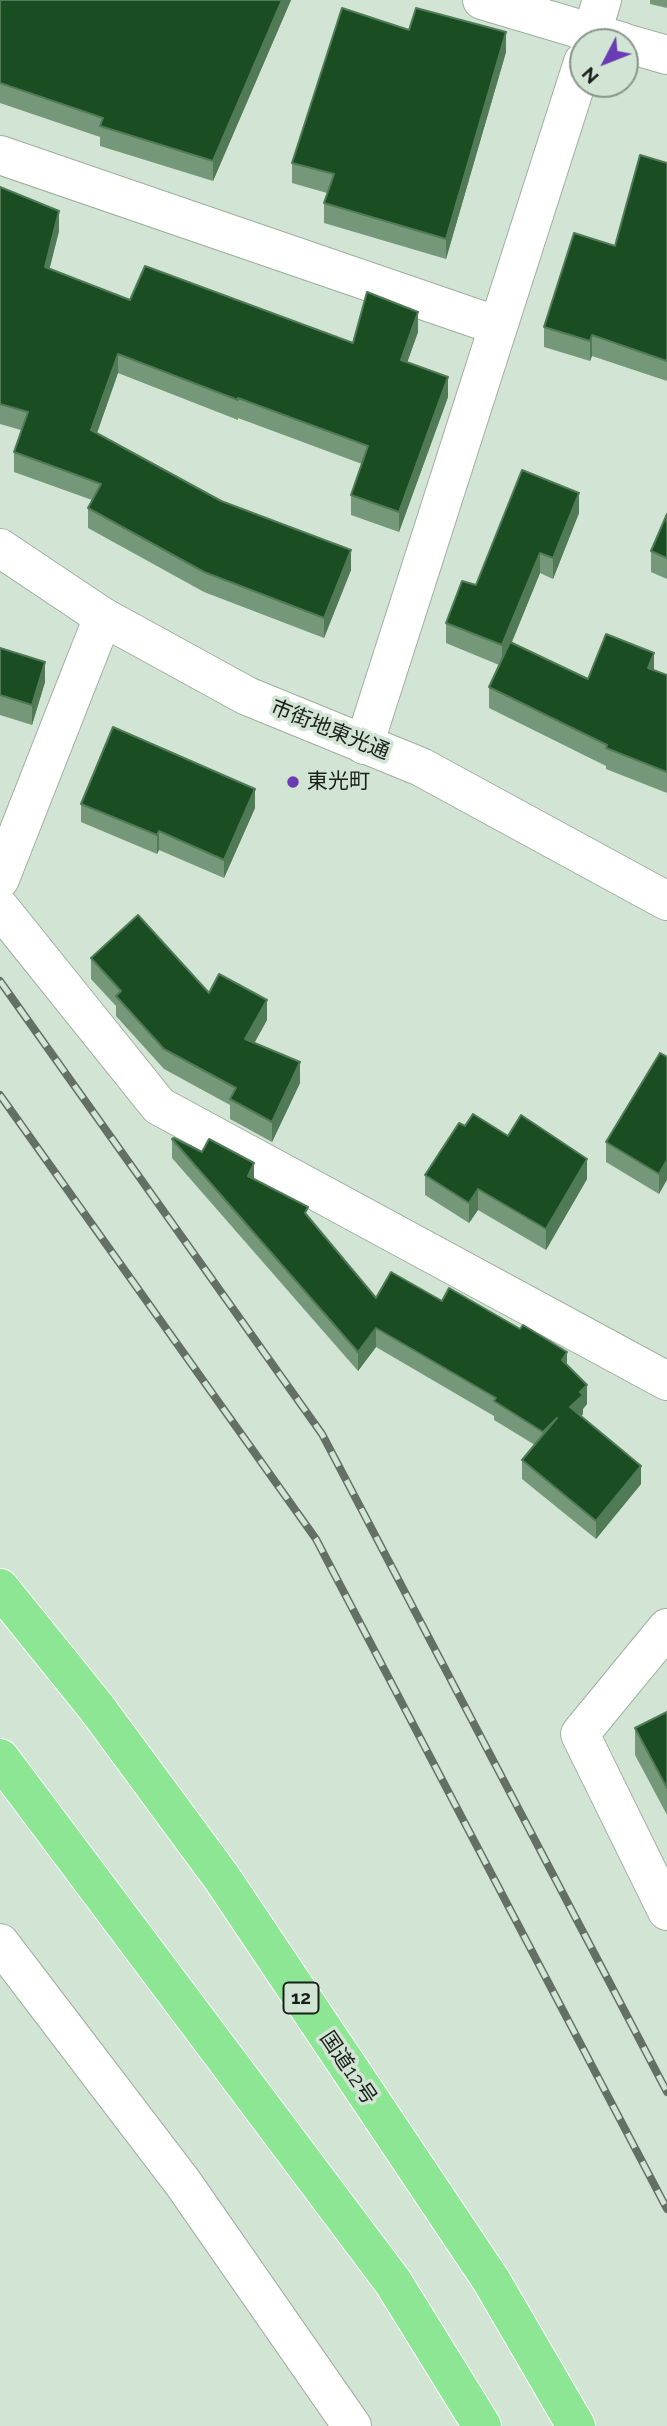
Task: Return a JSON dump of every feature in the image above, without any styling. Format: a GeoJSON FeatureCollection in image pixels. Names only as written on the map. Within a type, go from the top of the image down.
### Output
{"type":"FeatureCollection","features":[{"type":"Feature","properties":{"kind":"highway","name":"国道12号"},"geometry":{"type":"LineString","coordinates":[[0,1588],[96,1707],[222,1878],[491,2280],[576,2426]]}},
{"type":"Feature","properties":{"kind":"highway"},"geometry":{"type":"LineString","coordinates":[[0,1758],[393,2282],[481,2426]]}},
{"type":"Feature","properties":{"kind":"street"},"geometry":{"type":"LineString","coordinates":[[482,0],[573,28]]}},
{"type":"Feature","properties":{"kind":"street"},"geometry":{"type":"LineString","coordinates":[[639,47],[667,55]]}},
{"type":"Feature","properties":{"kind":"street"},"geometry":{"type":"LineString","coordinates":[[364,745],[498,326],[580,98]]}},
{"type":"Feature","properties":{"kind":"street"},"geometry":{"type":"LineString","coordinates":[[0,155],[498,326]]}},
{"type":"Feature","properties":{"kind":"street","name":"市街地東光通"},"geometry":{"type":"LineString","coordinates":[[0,548],[103,617],[247,696],[421,768],[667,901]]}},
{"type":"Feature","properties":{"kind":"street"},"geometry":{"type":"LineString","coordinates":[[0,879],[103,617]]}},
{"type":"Feature","properties":{"kind":"street"},"geometry":{"type":"LineString","coordinates":[[0,908],[159,1106],[667,1381]]}},
{"type":"Feature","properties":{"kind":"street"},"geometry":{"type":"LineString","coordinates":[[667,1628],[580,1734],[667,1910]]}},
{"type":"Feature","properties":{"kind":"street"},"geometry":{"type":"LineString","coordinates":[[0,1943],[183,2183],[352,2426]]}},
{"type":"Feature","properties":{"kind":"building"},"geometry":{"type":"Polygon","coordinates":[[[0,0],[282,0],[213,161],[100,126],[103,118],[0,83],[0,0]]]}},
{"type":"Feature","properties":{"kind":"building"},"geometry":{"type":"Polygon","coordinates":[[[342,8],[409,30],[416,8],[506,32],[446,239],[324,203],[334,174],[292,163],[342,8]]]}},
{"type":"Feature","properties":{"kind":"building"},"geometry":{"type":"Polygon","coordinates":[[[640,155],[667,163],[667,361],[592,335],[590,341],[544,327],[574,233],[615,246],[640,155]]]}},
{"type":"Feature","properties":{"kind":"building"},"geometry":{"type":"Polygon","coordinates":[[[0,187],[59,211],[45,267],[130,300],[145,266],[353,343],[367,292],[418,312],[401,360],[448,377],[399,512],[351,495],[368,446],[118,354],[91,430],[221,501],[351,550],[324,618],[204,572],[88,508],[101,484],[14,452],[28,412],[0,404],[0,187]]]}},
{"type":"Feature","properties":{"kind":"building"},"geometry":{"type":"Polygon","coordinates":[[[522,470],[579,493],[553,558],[540,553],[502,645],[446,623],[462,581],[476,585],[522,470]]]}},
{"type":"Feature","properties":{"kind":"building"},"geometry":{"type":"Polygon","coordinates":[[[667,514],[667,558],[651,551],[667,514]]]}},
{"type":"Feature","properties":{"kind":"building"},"geometry":{"type":"Polygon","coordinates":[[[606,634],[654,653],[648,668],[667,675],[667,772],[606,748],[607,745],[489,687],[510,642],[588,679],[606,634]]]}},
{"type":"Feature","properties":{"kind":"building"},"geometry":{"type":"Polygon","coordinates":[[[0,648],[45,662],[32,705],[0,695],[0,648]]]}},
{"type":"Feature","properties":{"kind":"building"},"geometry":{"type":"Polygon","coordinates":[[[113,727],[255,789],[224,860],[159,831],[157,835],[81,804],[113,727]]]}},
{"type":"Feature","properties":{"kind":"building"},"geometry":{"type":"Polygon","coordinates":[[[138,915],[209,993],[219,974],[267,1000],[245,1039],[300,1062],[272,1122],[230,1099],[236,1088],[164,1049],[116,996],[121,991],[91,958],[138,915]]]}},
{"type":"Feature","properties":{"kind":"building"},"geometry":{"type":"Polygon","coordinates":[[[660,1053],[667,1057],[667,1160],[659,1174],[606,1142],[660,1053]]]}},
{"type":"Feature","properties":{"kind":"building"},"geometry":{"type":"Polygon","coordinates":[[[473,1114],[508,1136],[521,1115],[587,1159],[546,1229],[478,1189],[469,1203],[425,1175],[459,1123],[465,1126],[473,1114]]]}},
{"type":"Feature","properties":{"kind":"building"},"geometry":{"type":"Polygon","coordinates":[[[172,1139],[202,1152],[209,1139],[254,1163],[248,1176],[308,1207],[305,1213],[376,1298],[391,1272],[442,1301],[449,1288],[520,1329],[523,1325],[567,1352],[562,1360],[587,1385],[580,1392],[583,1395],[570,1407],[641,1466],[596,1521],[522,1460],[557,1418],[543,1432],[494,1401],[496,1398],[376,1328],[358,1352],[172,1139]]]}},
{"type":"Feature","properties":{"kind":"building"},"geometry":{"type":"Polygon","coordinates":[[[667,1712],[667,1788],[635,1728],[667,1712]]]}},
{"type":"Feature","properties":{"kind":"railway"},"geometry":{"type":"LineString","coordinates":[[0,981],[322,1434],[667,2092]]}},
{"type":"Feature","properties":{"kind":"railway"},"geometry":{"type":"LineString","coordinates":[[0,1095],[316,1539],[667,2209]]}},
{"type":"Feature","properties":{"kind":"place","name":"東光町"},"geometry":{"type":"Point","coordinates":[293,782]}}]}
